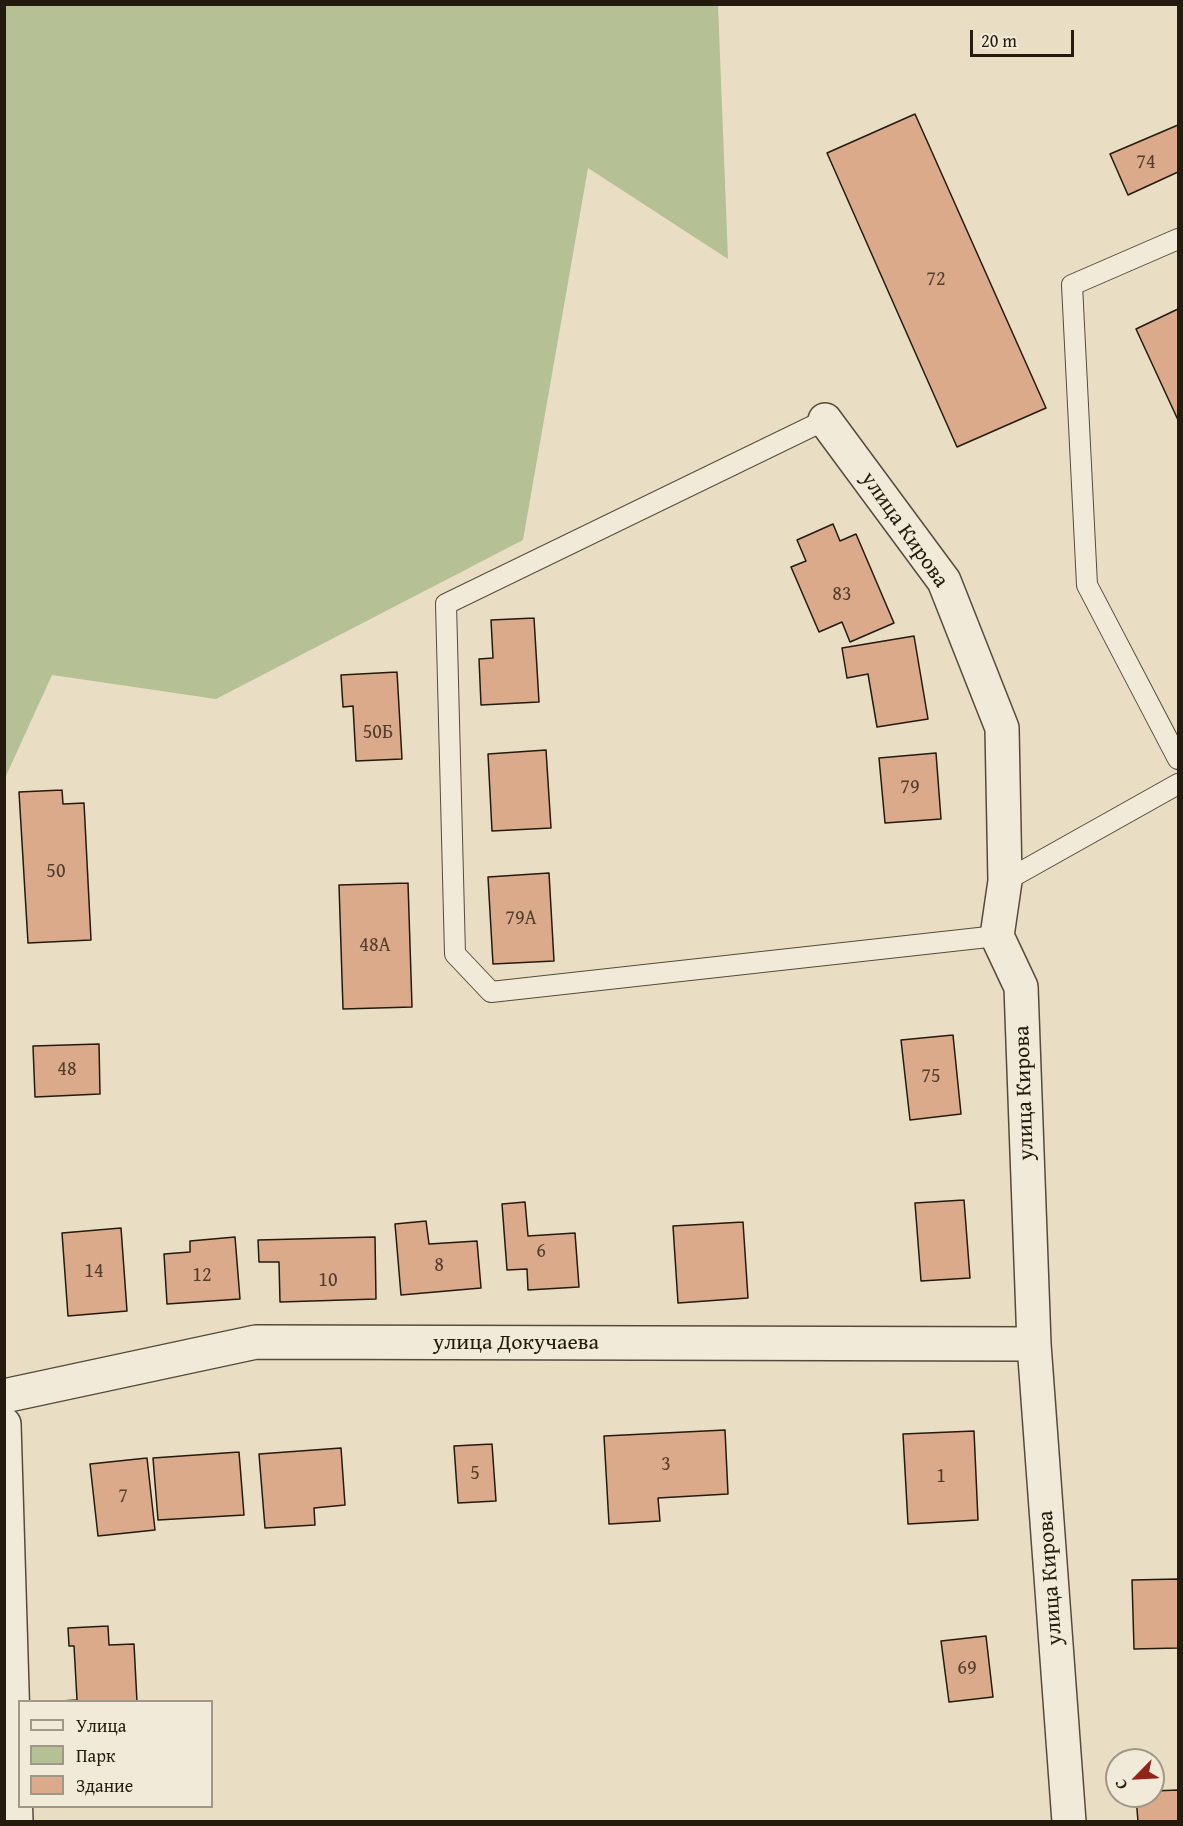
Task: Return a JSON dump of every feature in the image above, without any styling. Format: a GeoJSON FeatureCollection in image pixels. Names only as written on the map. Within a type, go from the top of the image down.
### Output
{"type":"FeatureCollection","features":[{"type":"Feature","properties":{"kind":"street","name":"улица Кирова"},"geometry":{"type":"LineString","coordinates":[[825,420],[944,581],[1002,728],[1005,881],[998,936],[1022,987],[1034,1344],[1069,1821]]}},
{"type":"Feature","properties":{"kind":"street","name":"улица Докучаева"},"geometry":{"type":"LineString","coordinates":[[4,1396],[256,1342],[1034,1344]]}},
{"type":"Feature","properties":{"kind":"street"},"geometry":{"type":"LineString","coordinates":[[4,1424],[16,1821]]}},
{"type":"Feature","properties":{"kind":"lane"},"geometry":{"type":"LineString","coordinates":[[1179,239],[1072,285],[1087,585],[1179,759]]}},
{"type":"Feature","properties":{"kind":"lane"},"geometry":{"type":"LineString","coordinates":[[825,420],[447,604],[455,954],[491,992],[998,936]]}},
{"type":"Feature","properties":{"kind":"lane"},"geometry":{"type":"LineString","coordinates":[[1005,881],[1179,784]]}},
{"type":"Feature","properties":{"kind":"green space"},"geometry":{"type":"Polygon","coordinates":[[[5,4],[718,5],[728,259],[588,168],[523,540],[216,699],[52,675],[5,778],[5,4]]]}},
{"type":"Feature","properties":{"kind":"building"},"geometry":{"type":"Polygon","coordinates":[[[915,114],[1046,408],[957,447],[827,153],[915,114]]]}},
{"type":"Feature","properties":{"kind":"building"},"geometry":{"type":"Polygon","coordinates":[[[1178,125],[1178,172],[1128,195],[1110,154],[1178,125]]]}},
{"type":"Feature","properties":{"kind":"building"},"geometry":{"type":"Polygon","coordinates":[[[1178,309],[1178,420],[1136,329],[1178,309]]]}},
{"type":"Feature","properties":{"kind":"building"},"geometry":{"type":"Polygon","coordinates":[[[833,524],[840,541],[856,534],[894,623],[850,642],[842,622],[819,632],[791,567],[806,561],[797,540],[833,524]]]}},
{"type":"Feature","properties":{"kind":"building"},"geometry":{"type":"Polygon","coordinates":[[[534,618],[539,702],[481,705],[479,659],[493,658],[491,620],[534,618]]]}},
{"type":"Feature","properties":{"kind":"building"},"geometry":{"type":"Polygon","coordinates":[[[914,636],[928,719],[877,727],[868,674],[847,678],[842,648],[914,636]]]}},
{"type":"Feature","properties":{"kind":"building"},"geometry":{"type":"Polygon","coordinates":[[[397,672],[402,759],[356,761],[353,706],[343,707],[341,675],[397,672]]]}},
{"type":"Feature","properties":{"kind":"building"},"geometry":{"type":"Polygon","coordinates":[[[546,750],[551,828],[492,831],[488,754],[546,750]]]}},
{"type":"Feature","properties":{"kind":"building"},"geometry":{"type":"Polygon","coordinates":[[[936,753],[941,819],[885,823],[879,758],[936,753]]]}},
{"type":"Feature","properties":{"kind":"building"},"geometry":{"type":"Polygon","coordinates":[[[62,790],[63,804],[84,803],[91,940],[28,943],[19,792],[62,790]]]}},
{"type":"Feature","properties":{"kind":"building"},"geometry":{"type":"Polygon","coordinates":[[[549,873],[554,961],[493,964],[488,877],[549,873]]]}},
{"type":"Feature","properties":{"kind":"building"},"geometry":{"type":"Polygon","coordinates":[[[408,883],[412,1007],[343,1009],[339,885],[408,883]]]}},
{"type":"Feature","properties":{"kind":"building"},"geometry":{"type":"Polygon","coordinates":[[[953,1035],[961,1114],[910,1120],[901,1040],[953,1035]]]}},
{"type":"Feature","properties":{"kind":"building"},"geometry":{"type":"Polygon","coordinates":[[[99,1044],[100,1094],[35,1097],[33,1046],[99,1044]]]}},
{"type":"Feature","properties":{"kind":"building"},"geometry":{"type":"Polygon","coordinates":[[[964,1200],[970,1278],[921,1281],[915,1203],[964,1200]]]}},
{"type":"Feature","properties":{"kind":"building"},"geometry":{"type":"Polygon","coordinates":[[[525,1202],[528,1236],[575,1233],[579,1287],[528,1290],[527,1269],[507,1270],[502,1204],[525,1202]]]}},
{"type":"Feature","properties":{"kind":"building"},"geometry":{"type":"Polygon","coordinates":[[[426,1221],[429,1244],[477,1241],[481,1288],[401,1295],[395,1224],[426,1221]]]}},
{"type":"Feature","properties":{"kind":"building"},"geometry":{"type":"Polygon","coordinates":[[[743,1222],[748,1298],[678,1303],[673,1226],[743,1222]]]}},
{"type":"Feature","properties":{"kind":"building"},"geometry":{"type":"Polygon","coordinates":[[[121,1228],[127,1311],[68,1316],[62,1233],[121,1228]]]}},
{"type":"Feature","properties":{"kind":"building"},"geometry":{"type":"Polygon","coordinates":[[[235,1237],[240,1299],[167,1304],[164,1254],[190,1252],[190,1241],[235,1237]]]}},
{"type":"Feature","properties":{"kind":"building"},"geometry":{"type":"Polygon","coordinates":[[[375,1237],[376,1299],[280,1302],[279,1262],[259,1262],[258,1240],[375,1237]]]}},
{"type":"Feature","properties":{"kind":"building"},"geometry":{"type":"Polygon","coordinates":[[[725,1430],[728,1494],[658,1498],[660,1521],[609,1524],[604,1436],[725,1430]]]}},
{"type":"Feature","properties":{"kind":"building"},"geometry":{"type":"Polygon","coordinates":[[[974,1431],[978,1520],[908,1524],[903,1434],[974,1431]]]}},
{"type":"Feature","properties":{"kind":"building"},"geometry":{"type":"Polygon","coordinates":[[[492,1444],[496,1501],[458,1503],[454,1446],[492,1444]]]}},
{"type":"Feature","properties":{"kind":"building"},"geometry":{"type":"Polygon","coordinates":[[[341,1448],[345,1505],[314,1508],[315,1525],[265,1528],[259,1454],[341,1448]]]}},
{"type":"Feature","properties":{"kind":"building"},"geometry":{"type":"Polygon","coordinates":[[[239,1452],[244,1515],[158,1520],[153,1458],[239,1452]]]}},
{"type":"Feature","properties":{"kind":"building"},"geometry":{"type":"Polygon","coordinates":[[[147,1458],[155,1530],[98,1536],[90,1464],[147,1458]]]}},
{"type":"Feature","properties":{"kind":"building"},"geometry":{"type":"Polygon","coordinates":[[[1178,1579],[1178,1648],[1134,1649],[1132,1580],[1178,1579]]]}},
{"type":"Feature","properties":{"kind":"building"},"geometry":{"type":"Polygon","coordinates":[[[108,1626],[109,1645],[134,1644],[137,1700],[77,1700],[74,1646],[69,1646],[68,1628],[108,1626]]]}},
{"type":"Feature","properties":{"kind":"building"},"geometry":{"type":"Polygon","coordinates":[[[986,1636],[993,1697],[949,1702],[941,1641],[986,1636]]]}},
{"type":"Feature","properties":{"kind":"building"},"geometry":{"type":"Polygon","coordinates":[[[1178,1790],[1178,1822],[1138,1822],[1137,1808],[1165,1808],[1165,1791],[1178,1790]]]}}]}
